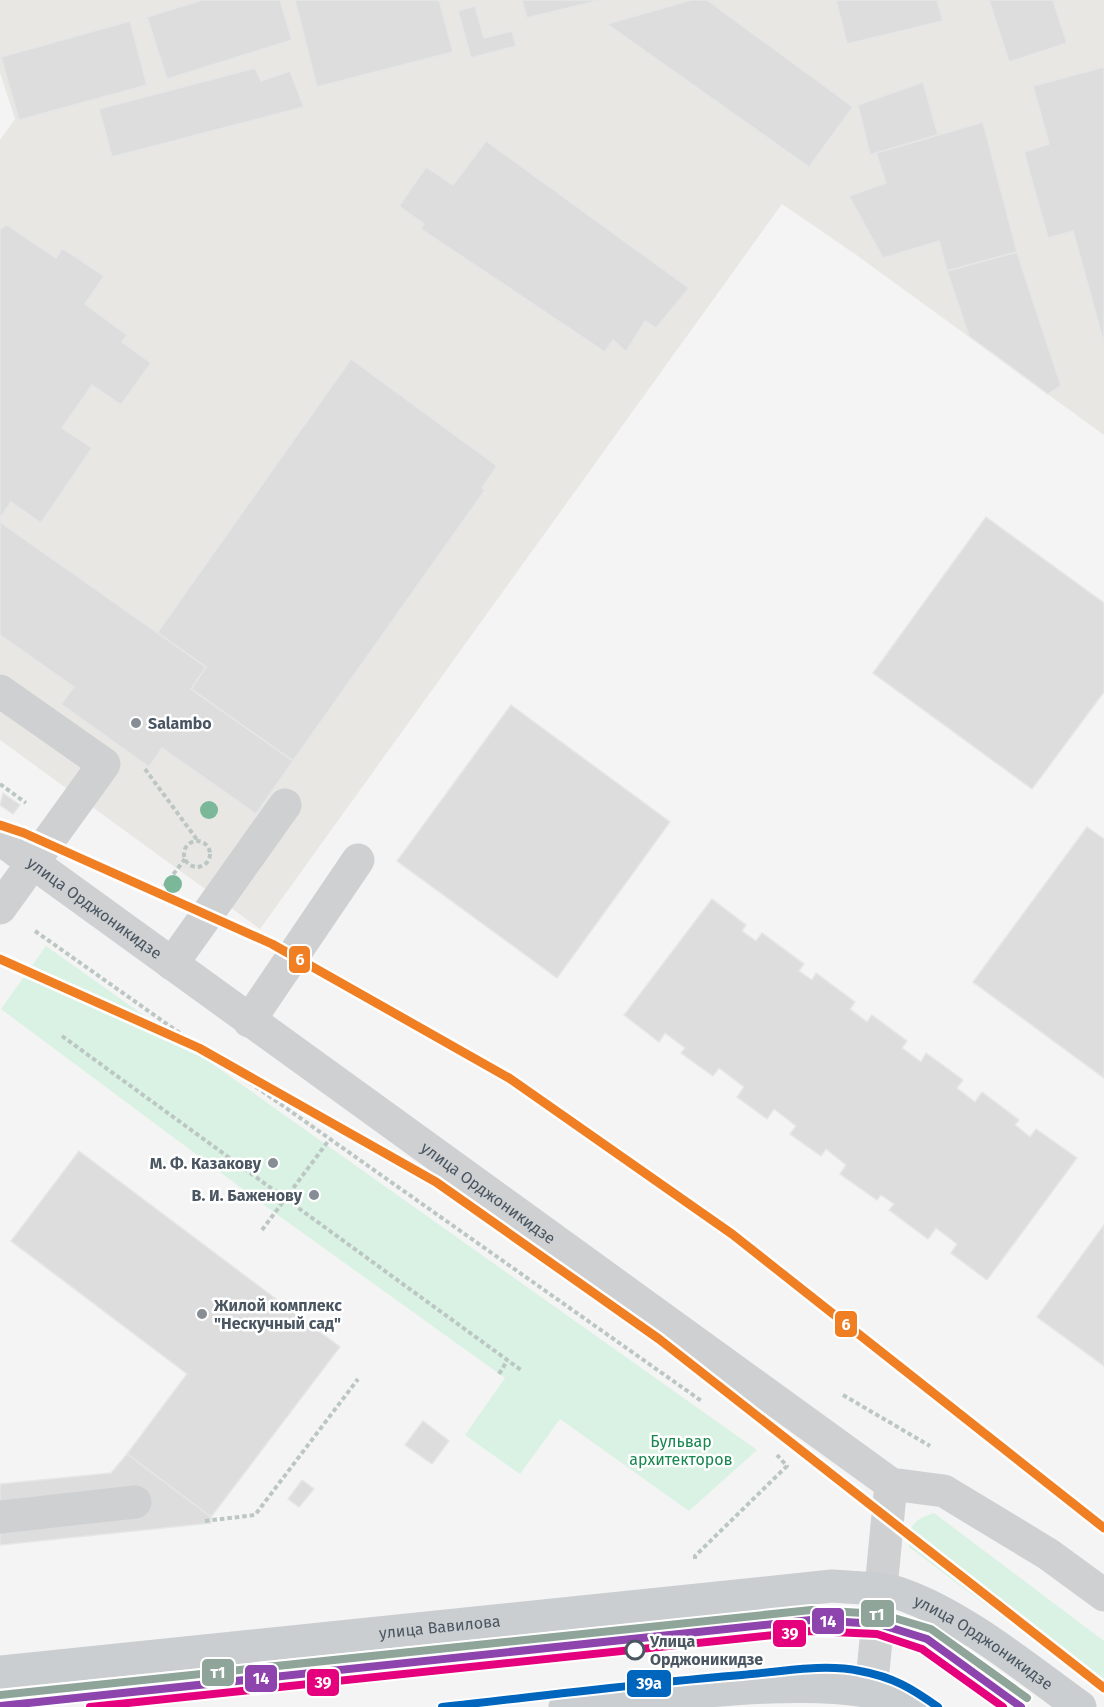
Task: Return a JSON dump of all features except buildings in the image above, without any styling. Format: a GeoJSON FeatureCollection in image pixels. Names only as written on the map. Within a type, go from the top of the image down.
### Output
{"type":"FeatureCollection","features":[{"type":"Feature","properties":{"kind":"main road","name":"улица Вавилова"},"geometry":{"type":"LineString","coordinates":[[0,1672],[832,1586],[880,1589]]}},
{"type":"Feature","properties":{"kind":"main road","name":"улица Орджоникидзе"},"geometry":{"type":"LineString","coordinates":[[880,1589],[901,1594],[950,1616],[1080,1707]]}},
{"type":"Feature","properties":{"kind":"main road"},"geometry":{"type":"LineString","coordinates":[[565,1707],[708,1691],[792,1697],[871,1692],[910,1707]]}},
{"type":"Feature","properties":{"kind":"street"},"geometry":{"type":"LineString","coordinates":[[0,691],[104,764],[0,908]]}},
{"type":"Feature","properties":{"kind":"street"},"geometry":{"type":"LineString","coordinates":[[172,964],[285,806]]}},
{"type":"Feature","properties":{"kind":"street","name":"улица Орджоникидзе"},"geometry":{"type":"LineString","coordinates":[[0,838],[249,1021],[891,1484]]}},
{"type":"Feature","properties":{"kind":"street"},"geometry":{"type":"LineString","coordinates":[[249,1021],[358,860]]}},
{"type":"Feature","properties":{"kind":"street"},"geometry":{"type":"LineString","coordinates":[[871,1692],[891,1484],[944,1491],[1048,1554],[1104,1595]]}},
{"type":"Feature","properties":{"kind":"street"},"geometry":{"type":"LineString","coordinates":[[0,1517],[135,1502]]}},
{"type":"Feature","properties":{"kind":"path"},"geometry":{"type":"LineString","coordinates":[[144,768],[198,841]]}},
{"type":"Feature","properties":{"kind":"path"},"geometry":{"type":"LineString","coordinates":[[0,784],[58,827]]}},
{"type":"Feature","properties":{"kind":"path"},"geometry":{"type":"LineString","coordinates":[[155,898],[185,859]]}},
{"type":"Feature","properties":{"kind":"path"},"geometry":{"type":"LineString","coordinates":[[145,891],[197,929]]}},
{"type":"Feature","properties":{"kind":"path"},"geometry":{"type":"LineString","coordinates":[[0,908],[707,1406]]}},
{"type":"Feature","properties":{"kind":"path"},"geometry":{"type":"LineString","coordinates":[[62,1036],[521,1370]]}},
{"type":"Feature","properties":{"kind":"path"},"geometry":{"type":"LineString","coordinates":[[262,1230],[329,1140]]}},
{"type":"Feature","properties":{"kind":"path"},"geometry":{"type":"LineString","coordinates":[[498,1374],[507,1361]]}},
{"type":"Feature","properties":{"kind":"path"},"geometry":{"type":"LineString","coordinates":[[206,1521],[255,1515],[358,1378]]}},
{"type":"Feature","properties":{"kind":"path"},"geometry":{"type":"LineString","coordinates":[[833,1389],[933,1448]]}},
{"type":"Feature","properties":{"kind":"path"},"geometry":{"type":"LineString","coordinates":[[695,1556],[787,1466],[775,1453]]}},
{"type":"Feature","properties":{"kind":"shaded area"},"geometry":{"type":"Polygon","coordinates":[[[0,0],[1104,0],[1104,435],[855,254],[782,204],[260,929],[0,740],[0,140],[15,119],[0,73],[0,0]]]}},
{"type":"Feature","properties":{"kind":"green space","name":"Бульвар архитекторов"},"geometry":{"type":"Polygon","coordinates":[[[46,946],[757,1450],[689,1511],[560,1419],[520,1474],[465,1435],[505,1378],[275,1213],[1,1009],[46,946]]]}},
{"type":"Feature","properties":{"kind":"green space"},"geometry":{"type":"Polygon","coordinates":[[[934,1513],[1104,1641],[1104,1694],[909,1547],[911,1528],[921,1518],[934,1513]]]}},
{"type":"Feature","properties":{"kind":"transit line","name":"6"},"geometry":{"type":"LineString","coordinates":[[0,825],[24,833],[272,944],[509,1078],[732,1234],[1104,1528]]}},
{"type":"Feature","properties":{"kind":"transit line","name":"6"},"geometry":{"type":"LineString","coordinates":[[0,959],[199,1048],[436,1182],[659,1339],[1104,1688]]}},
{"type":"Feature","properties":{"kind":"transit line","name":"т1"},"geometry":{"type":"LineString","coordinates":[[0,1695],[811,1610],[881,1614],[931,1629],[1027,1698]]}},
{"type":"Feature","properties":{"kind":"transit line","name":"14"},"geometry":{"type":"LineString","coordinates":[[0,1706],[811,1620],[879,1624],[927,1639],[1021,1707]]}},
{"type":"Feature","properties":{"kind":"transit line","name":"39"},"geometry":{"type":"LineString","coordinates":[[90,1707],[811,1631],[877,1634],[922,1649],[1003,1707]]}},
{"type":"Feature","properties":{"kind":"transit line","name":"39а"},"geometry":{"type":"LineString","coordinates":[[442,1707],[667,1682],[831,1668],[872,1673],[892,1680],[938,1707]]}},
{"type":"Feature","properties":{"kind":"place","name":"Salambo"},"geometry":{"type":"Point","coordinates":[136,723]}},
{"type":"Feature","properties":{"kind":"place","name":"М. Ф. Казакову"},"geometry":{"type":"Point","coordinates":[273,1163]}},
{"type":"Feature","properties":{"kind":"place","name":"В. И. Баженову"},"geometry":{"type":"Point","coordinates":[314,1195]}},
{"type":"Feature","properties":{"kind":"place","name":"Жилой комплекс \"Нескучный сад\""},"geometry":{"type":"Point","coordinates":[202,1314]}},
{"type":"Feature","properties":{"kind":"place","name":"Улица Орджоникидзе"},"geometry":{"type":"Point","coordinates":[635,1650]}}]}
